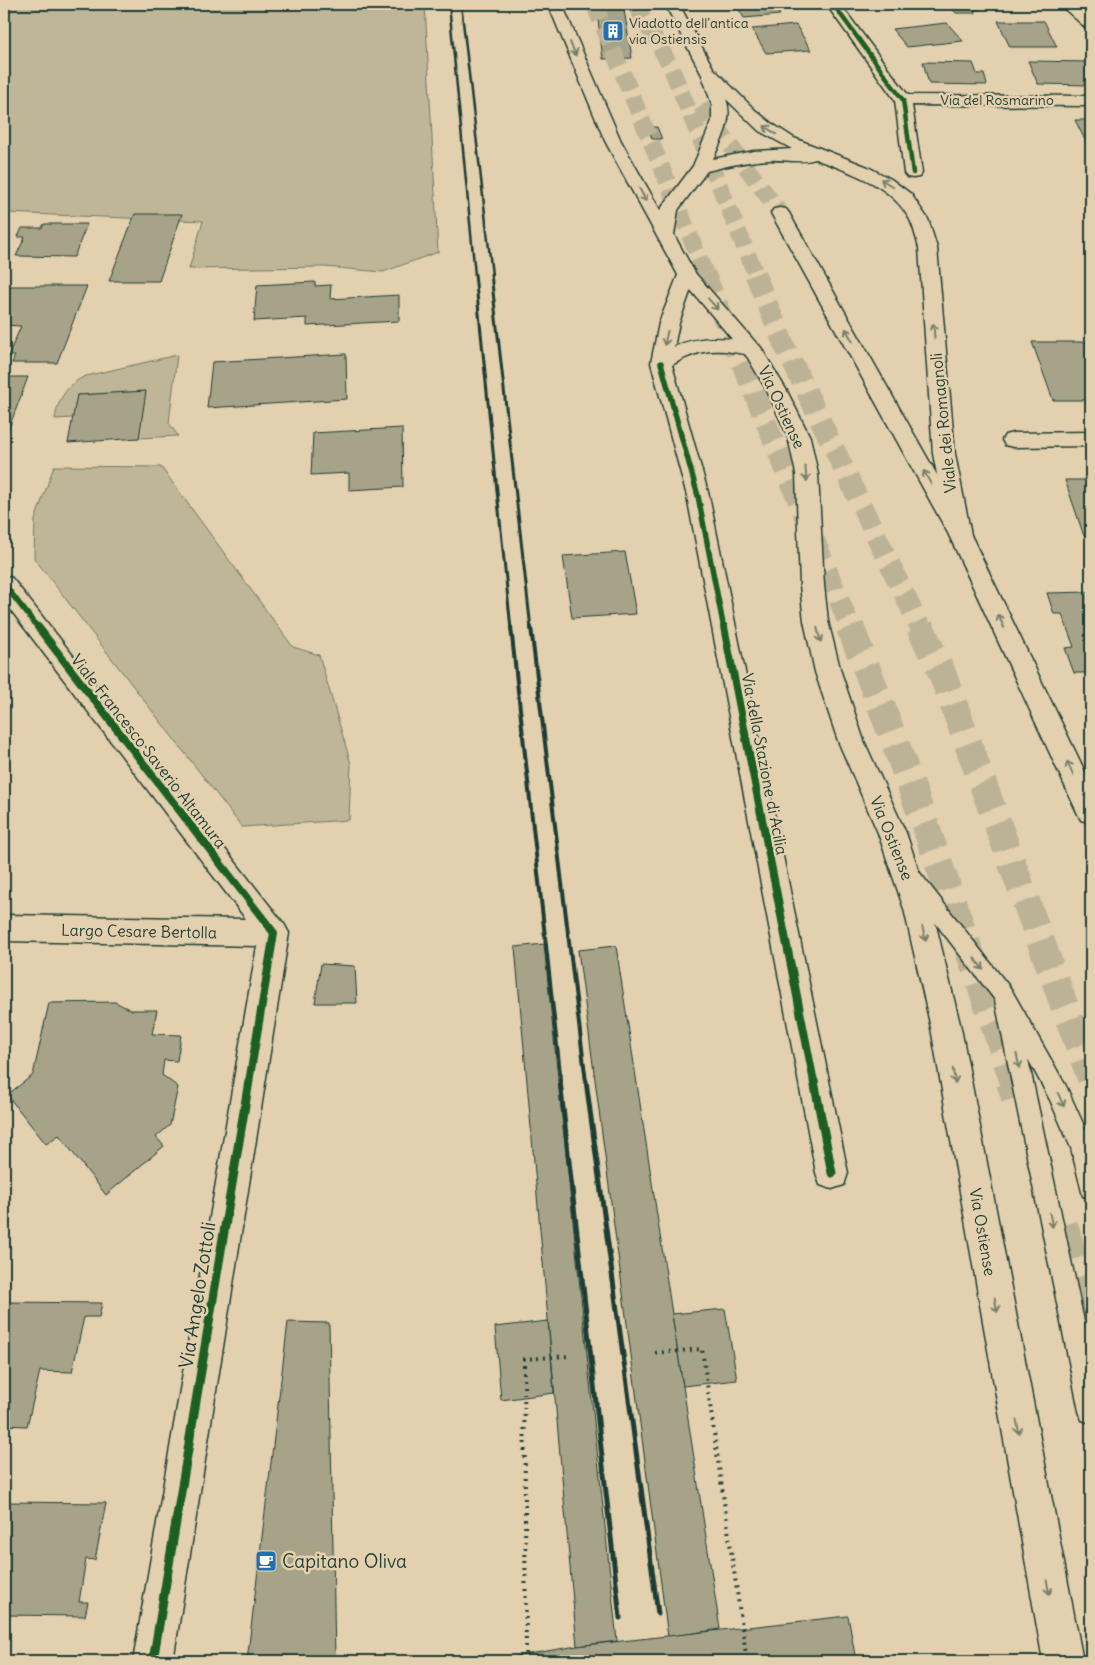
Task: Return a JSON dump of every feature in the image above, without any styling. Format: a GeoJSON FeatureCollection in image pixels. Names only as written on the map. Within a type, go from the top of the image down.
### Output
{"type":"FeatureCollection","features":[{"type":"Feature","properties":{"kind":"main road","name":"Via Ostiense"},"geometry":{"type":"LineString","coordinates":[[555,4],[613,141],[687,275],[752,349],[777,391],[799,437],[807,474],[814,609],[822,648],[851,741],[906,870],[918,909],[946,1028],[1062,1661]]}},
{"type":"Feature","properties":{"kind":"main road","name":"Viale dei Romagnoli"},"geometry":{"type":"LineString","coordinates":[[672,4],[706,70],[756,120],[772,132],[873,175],[897,190],[916,212],[926,234],[944,454],[960,535],[1091,812]]}},
{"type":"Feature","properties":{"kind":"main road"},"geometry":{"type":"LineString","coordinates":[[833,4],[903,100],[914,173]]}},
{"type":"Feature","properties":{"kind":"main road"},"geometry":{"type":"LineString","coordinates":[[1066,4],[1091,25]]}},
{"type":"Feature","properties":{"kind":"main road"},"geometry":{"type":"LineString","coordinates":[[665,235],[669,210],[701,166],[714,138],[720,117],[718,99],[706,70]]}},
{"type":"Feature","properties":{"kind":"main road","name":"Via del Rosmarino"},"geometry":{"type":"LineString","coordinates":[[903,100],[1091,101]]}},
{"type":"Feature","properties":{"kind":"main road","name":"Viale dei Romagnoli"},"geometry":{"type":"LineString","coordinates":[[701,166],[734,158],[775,153],[806,156],[846,165]]}},
{"type":"Feature","properties":{"kind":"main road"},"geometry":{"type":"LineString","coordinates":[[780,213],[960,535]]}},
{"type":"Feature","properties":{"kind":"main road","name":"Via della Stazione di Acilia"},"geometry":{"type":"LineString","coordinates":[[687,275],[669,324],[661,363],[698,496],[832,1173]]}},
{"type":"Feature","properties":{"kind":"main road"},"geometry":{"type":"LineString","coordinates":[[661,363],[683,350],[701,344],[728,344],[752,349]]}},
{"type":"Feature","properties":{"kind":"main road"},"geometry":{"type":"LineString","coordinates":[[1013,440],[1091,439]]}},
{"type":"Feature","properties":{"kind":"main road","name":"Viale Francesco Saverio Altamura"},"geometry":{"type":"LineString","coordinates":[[4,584],[274,933]]}},
{"type":"Feature","properties":{"kind":"main road","name":"Largo Cesare Bertolla"},"geometry":{"type":"LineString","coordinates":[[4,928],[274,933]]}},
{"type":"Feature","properties":{"kind":"main road","name":"Via Angelo Zottoli"},"geometry":{"type":"LineString","coordinates":[[153,1661],[274,933]]}},
{"type":"Feature","properties":{"kind":"lane"},"geometry":{"type":"LineString","coordinates":[[906,870],[1004,996],[1058,1093],[1087,1153],[1091,1188]]}},
{"type":"Feature","properties":{"kind":"lane"},"geometry":{"type":"LineString","coordinates":[[1004,996],[1091,1411]]}},
{"type":"Feature","properties":{"kind":"path"},"geometry":{"type":"LineString","coordinates":[[655,1353],[702,1349],[747,1661]]}},
{"type":"Feature","properties":{"kind":"path"},"geometry":{"type":"LineString","coordinates":[[526,1661],[524,1359],[569,1356]]}},
{"type":"Feature","properties":{"kind":"shaded area"},"geometry":{"type":"Polygon","coordinates":[[[4,4],[425,4],[438,252],[383,272],[325,267],[189,269],[203,221],[4,213],[4,4]]]}},
{"type":"Feature","properties":{"kind":"shaded area"},"geometry":{"type":"Polygon","coordinates":[[[177,355],[169,423],[178,436],[139,438],[145,391],[77,395],[73,418],[55,419],[58,405],[64,393],[79,379],[177,355]]]}},
{"type":"Feature","properties":{"kind":"shaded area"},"geometry":{"type":"Polygon","coordinates":[[[54,466],[161,467],[293,647],[319,655],[351,764],[349,820],[242,827],[34,558],[35,520],[54,466]]]}},
{"type":"Feature","properties":{"kind":"building","name":"Viadotto dell'antica via Ostiensis"},"geometry":{"type":"Polygon","coordinates":[[[596,4],[623,4],[632,58],[603,59],[596,4]]]}},
{"type":"Feature","properties":{"kind":"building"},"geometry":{"type":"Polygon","coordinates":[[[736,4],[773,4],[780,15],[744,18],[736,4]]]}},
{"type":"Feature","properties":{"kind":"building"},"geometry":{"type":"Polygon","coordinates":[[[947,4],[1040,4],[984,7],[974,11],[975,13],[956,13],[947,4]]]}},
{"type":"Feature","properties":{"kind":"building"},"geometry":{"type":"Polygon","coordinates":[[[998,21],[1044,21],[1057,47],[1010,47],[998,21]]]}},
{"type":"Feature","properties":{"kind":"building"},"geometry":{"type":"Polygon","coordinates":[[[947,23],[963,41],[907,47],[892,29],[947,23]]]}},
{"type":"Feature","properties":{"kind":"building"},"geometry":{"type":"Polygon","coordinates":[[[796,25],[811,50],[766,53],[752,29],[796,25]]]}},
{"type":"Feature","properties":{"kind":"building"},"geometry":{"type":"Polygon","coordinates":[[[1028,61],[1091,62],[1091,85],[1038,84],[1028,61]]]}},
{"type":"Feature","properties":{"kind":"building"},"geometry":{"type":"Polygon","coordinates":[[[923,62],[973,63],[977,74],[984,74],[987,85],[929,84],[923,62]]]}},
{"type":"Feature","properties":{"kind":"building"},"geometry":{"type":"Polygon","coordinates":[[[1075,120],[1091,120],[1091,140],[1085,140],[1075,120]]]}},
{"type":"Feature","properties":{"kind":"building"},"geometry":{"type":"Polygon","coordinates":[[[648,127],[657,127],[662,139],[652,139],[648,127]]]}},
{"type":"Feature","properties":{"kind":"building"},"geometry":{"type":"Polygon","coordinates":[[[135,214],[182,214],[159,281],[109,281],[135,214]]]}},
{"type":"Feature","properties":{"kind":"building"},"geometry":{"type":"Polygon","coordinates":[[[44,224],[87,224],[74,257],[16,256],[25,237],[18,237],[22,228],[42,228],[44,224]]]}},
{"type":"Feature","properties":{"kind":"building"},"geometry":{"type":"Polygon","coordinates":[[[315,282],[315,286],[331,285],[330,299],[399,295],[399,321],[307,326],[307,318],[254,321],[257,285],[315,282]]]}},
{"type":"Feature","properties":{"kind":"building"},"geometry":{"type":"Polygon","coordinates":[[[4,286],[87,286],[57,363],[12,363],[15,356],[8,356],[21,326],[4,325],[4,286]]]}},
{"type":"Feature","properties":{"kind":"building"},"geometry":{"type":"Polygon","coordinates":[[[1032,342],[1091,342],[1091,400],[1053,400],[1032,342]]]}},
{"type":"Feature","properties":{"kind":"building"},"geometry":{"type":"Polygon","coordinates":[[[346,354],[347,399],[207,408],[212,362],[346,354]]]}},
{"type":"Feature","properties":{"kind":"building"},"geometry":{"type":"Polygon","coordinates":[[[4,377],[28,377],[4,441],[4,377]]]}},
{"type":"Feature","properties":{"kind":"building"},"geometry":{"type":"Polygon","coordinates":[[[146,391],[139,438],[68,443],[77,395],[146,391]]]}},
{"type":"Feature","properties":{"kind":"building"},"geometry":{"type":"Polygon","coordinates":[[[402,428],[403,487],[349,490],[349,473],[311,475],[313,433],[402,428]]]}},
{"type":"Feature","properties":{"kind":"building"},"geometry":{"type":"Polygon","coordinates":[[[1065,480],[1091,480],[1091,536],[1084,536],[1065,480]]]}},
{"type":"Feature","properties":{"kind":"building"},"geometry":{"type":"Polygon","coordinates":[[[625,552],[636,614],[572,618],[563,556],[625,552]]]}},
{"type":"Feature","properties":{"kind":"building"},"geometry":{"type":"Polygon","coordinates":[[[1091,592],[1091,673],[1074,673],[1065,648],[1074,647],[1062,614],[1054,614],[1047,593],[1091,592]]]}},
{"type":"Feature","properties":{"kind":"building"},"geometry":{"type":"Polygon","coordinates":[[[544,944],[617,1641],[577,1646],[515,947],[544,944]]]}},
{"type":"Feature","properties":{"kind":"building"},"geometry":{"type":"Polygon","coordinates":[[[616,946],[720,1629],[668,1637],[578,950],[616,946]]]}},
{"type":"Feature","properties":{"kind":"building"},"geometry":{"type":"Polygon","coordinates":[[[321,964],[355,966],[357,1003],[315,1003],[321,964]]]}},
{"type":"Feature","properties":{"kind":"building"},"geometry":{"type":"Polygon","coordinates":[[[115,1002],[131,1010],[157,1010],[152,1034],[181,1035],[177,1061],[164,1060],[162,1075],[178,1087],[170,1125],[156,1137],[164,1146],[106,1195],[59,1135],[46,1144],[7,1095],[33,1075],[49,1003],[115,1002]]]}},
{"type":"Feature","properties":{"kind":"building"},"geometry":{"type":"Polygon","coordinates":[[[4,1302],[102,1303],[99,1317],[84,1317],[72,1372],[40,1371],[27,1426],[4,1425],[4,1302]]]}},
{"type":"Feature","properties":{"kind":"building"},"geometry":{"type":"Polygon","coordinates":[[[725,1309],[737,1380],[683,1386],[672,1314],[725,1309]]]}},
{"type":"Feature","properties":{"kind":"building"},"geometry":{"type":"Polygon","coordinates":[[[548,1321],[554,1393],[501,1400],[495,1327],[548,1321]]]}},
{"type":"Feature","properties":{"kind":"building"},"geometry":{"type":"Polygon","coordinates":[[[288,1322],[329,1323],[335,1661],[247,1661],[288,1322]]]}},
{"type":"Feature","properties":{"kind":"building"},"geometry":{"type":"Polygon","coordinates":[[[4,1502],[106,1503],[95,1560],[86,1559],[79,1602],[88,1602],[85,1616],[4,1615],[4,1502]]]}},
{"type":"Feature","properties":{"kind":"building"},"geometry":{"type":"Polygon","coordinates":[[[848,1616],[856,1661],[518,1661],[517,1656],[577,1646],[848,1616]]]}},
{"type":"Feature","properties":{"kind":"tunnel"},"geometry":{"type":"LineString","coordinates":[[594,4],[706,275]]}},
{"type":"Feature","properties":{"kind":"tunnel"},"geometry":{"type":"LineString","coordinates":[[635,4],[670,65],[756,275]]}},
{"type":"Feature","properties":{"kind":"tunnel"},"geometry":{"type":"LineString","coordinates":[[701,106],[780,213]]}},
{"type":"Feature","properties":{"kind":"tunnel"},"geometry":{"type":"LineString","coordinates":[[705,274],[851,629]]}},
{"type":"Feature","properties":{"kind":"tunnel"},"geometry":{"type":"LineString","coordinates":[[755,274],[784,345],[921,629]]}},
{"type":"Feature","properties":{"kind":"tunnel"},"geometry":{"type":"LineString","coordinates":[[850,627],[915,797],[1014,1082]]}},
{"type":"Feature","properties":{"kind":"tunnel"},"geometry":{"type":"LineString","coordinates":[[920,627],[942,673],[1091,1078]]}},
{"type":"Feature","properties":{"kind":"tunnel"},"geometry":{"type":"LineString","coordinates":[[1014,1081],[1019,1097]]}},
{"type":"Feature","properties":{"kind":"tunnel"},"geometry":{"type":"LineString","coordinates":[[1060,1226],[1091,1328]]}},
{"type":"Feature","properties":{"kind":"railway"},"geometry":{"type":"LineString","coordinates":[[449,4],[475,275]]}},
{"type":"Feature","properties":{"kind":"railway"},"geometry":{"type":"LineString","coordinates":[[461,4],[492,275]]}},
{"type":"Feature","properties":{"kind":"railway"},"geometry":{"type":"LineString","coordinates":[[475,274],[511,629]]}},
{"type":"Feature","properties":{"kind":"railway"},"geometry":{"type":"LineString","coordinates":[[491,274],[531,629]]}},
{"type":"Feature","properties":{"kind":"railway"},"geometry":{"type":"LineString","coordinates":[[511,627],[561,1082]]}},
{"type":"Feature","properties":{"kind":"railway"},"geometry":{"type":"LineString","coordinates":[[531,627],[586,1082]]}},
{"type":"Feature","properties":{"kind":"railway"},"geometry":{"type":"LineString","coordinates":[[560,1081],[620,1618]]}},
{"type":"Feature","properties":{"kind":"railway"},"geometry":{"type":"LineString","coordinates":[[586,1081],[658,1614]]}},
{"type":"Feature","properties":{"kind":"cycle path"},"geometry":{"type":"LineString","coordinates":[[833,4],[903,100],[913,173]]}},
{"type":"Feature","properties":{"kind":"cycle path"},"geometry":{"type":"LineString","coordinates":[[661,363],[698,496],[832,1173]]}},
{"type":"Feature","properties":{"kind":"cycle path"},"geometry":{"type":"LineString","coordinates":[[4,584],[274,933],[153,1661]]}},
{"type":"Feature","properties":{"kind":"place","name":"Viadotto dell'antica via Ostiensis"},"geometry":{"type":"Point","coordinates":[613,31]}},
{"type":"Feature","properties":{"kind":"place","name":"Capitano Oliva"},"geometry":{"type":"Point","coordinates":[266,1561]}}]}
